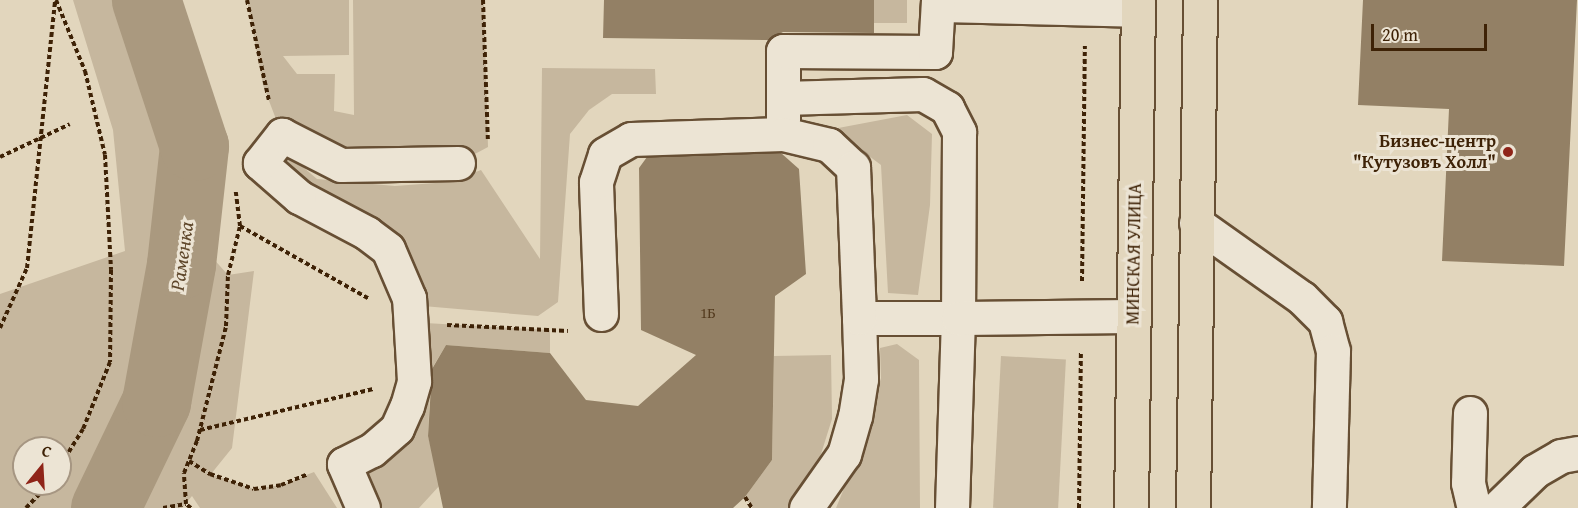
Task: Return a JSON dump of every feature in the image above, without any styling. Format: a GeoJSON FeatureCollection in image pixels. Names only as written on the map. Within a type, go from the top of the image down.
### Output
{"type":"FeatureCollection","features":[{"type":"Feature","properties":{"kind":"main road"},"geometry":{"type":"LineString","coordinates":[[1193,508],[1200,0]]}},
{"type":"Feature","properties":{"kind":"main road","name":"МИНСКАЯ УЛИЦА"},"geometry":{"type":"LineString","coordinates":[[1131,508],[1138,5]]}},
{"type":"Feature","properties":{"kind":"lane"},"geometry":{"type":"LineString","coordinates":[[783,134],[783,51],[934,52],[938,2],[1086,8],[1138,5]]}},
{"type":"Feature","properties":{"kind":"lane"},"geometry":{"type":"LineString","coordinates":[[783,98],[923,94],[947,108],[959,132],[958,318],[952,508]]}},
{"type":"Feature","properties":{"kind":"lane"},"geometry":{"type":"LineString","coordinates":[[601,314],[596,182],[605,154],[632,140],[783,134],[829,145],[853,167],[861,379],[855,416],[844,454],[806,508]]}},
{"type":"Feature","properties":{"kind":"lane"},"geometry":{"type":"LineString","coordinates":[[363,508],[344,464],[372,450],[396,428],[407,406],[414,381],[409,298],[388,249],[367,232],[299,197],[260,163],[282,135],[341,165],[458,163]]}},
{"type":"Feature","properties":{"kind":"lane"},"geometry":{"type":"LineString","coordinates":[[1196,223],[1302,298],[1325,321],[1333,351],[1329,508]]}},
{"type":"Feature","properties":{"kind":"lane"},"geometry":{"type":"LineString","coordinates":[[859,318],[1134,316]]}},
{"type":"Feature","properties":{"kind":"lane"},"geometry":{"type":"LineString","coordinates":[[1470,413],[1468,483],[1474,508]]}},
{"type":"Feature","properties":{"kind":"lane"},"geometry":{"type":"LineString","coordinates":[[1497,508],[1535,471],[1561,456],[1578,453]]}},
{"type":"Feature","properties":{"kind":"path"},"geometry":{"type":"LineString","coordinates":[[0,328],[27,267],[55,0]]}},
{"type":"Feature","properties":{"kind":"path"},"geometry":{"type":"LineString","coordinates":[[55,0],[85,71],[105,155],[111,270],[110,362],[83,429],[72,447]]}},
{"type":"Feature","properties":{"kind":"path"},"geometry":{"type":"LineString","coordinates":[[247,0],[262,85],[282,135]]}},
{"type":"Feature","properties":{"kind":"path"},"geometry":{"type":"LineString","coordinates":[[458,163],[488,147],[483,0]]}},
{"type":"Feature","properties":{"kind":"path"},"geometry":{"type":"LineString","coordinates":[[1079,508],[1086,8]]}},
{"type":"Feature","properties":{"kind":"path"},"geometry":{"type":"LineString","coordinates":[[0,157],[70,124]]}},
{"type":"Feature","properties":{"kind":"path"},"geometry":{"type":"LineString","coordinates":[[191,508],[186,504],[184,473],[200,430],[226,326],[228,275],[240,226],[235,192],[260,163]]}},
{"type":"Feature","properties":{"kind":"path"},"geometry":{"type":"LineString","coordinates":[[240,226],[378,303]]}},
{"type":"Feature","properties":{"kind":"path"},"geometry":{"type":"LineString","coordinates":[[410,323],[588,332],[601,314]]}},
{"type":"Feature","properties":{"kind":"path"},"geometry":{"type":"LineString","coordinates":[[200,430],[374,388],[377,380]]}},
{"type":"Feature","properties":{"kind":"path"},"geometry":{"type":"LineString","coordinates":[[189,461],[210,474],[254,489],[281,485],[344,464]]}},
{"type":"Feature","properties":{"kind":"path"},"geometry":{"type":"LineString","coordinates":[[26,508],[38,496]]}},
{"type":"Feature","properties":{"kind":"path"},"geometry":{"type":"LineString","coordinates":[[745,497],[752,508]]}},
{"type":"Feature","properties":{"kind":"path"},"geometry":{"type":"LineString","coordinates":[[164,508],[186,504]]}},
{"type":"Feature","properties":{"kind":"shaded area"},"geometry":{"type":"Polygon","coordinates":[[[73,0],[146,0],[194,146],[185,227],[228,275],[254,271],[232,448],[211,474],[254,489],[281,485],[314,472],[337,508],[200,508],[192,496],[182,508],[0,508],[0,294],[125,251],[113,130],[73,0]]]}},
{"type":"Feature","properties":{"kind":"shaded area"},"geometry":{"type":"Polygon","coordinates":[[[247,0],[349,0],[349,55],[283,56],[297,74],[335,74],[334,111],[354,115],[353,0],[484,0],[488,147],[458,163],[341,165],[282,135],[263,85],[247,0]]]}},
{"type":"Feature","properties":{"kind":"shaded area"},"geometry":{"type":"Polygon","coordinates":[[[874,0],[907,0],[907,23],[874,23],[874,0]]]}},
{"type":"Feature","properties":{"kind":"shaded area"},"geometry":{"type":"Polygon","coordinates":[[[542,68],[655,69],[656,94],[612,94],[589,110],[570,134],[558,302],[538,316],[423,306],[398,275],[260,163],[275,143],[317,179],[395,186],[449,182],[481,170],[540,259],[542,68]]]}},
{"type":"Feature","properties":{"kind":"shaded area"},"geometry":{"type":"Polygon","coordinates":[[[907,115],[932,134],[930,205],[918,295],[888,293],[881,165],[833,129],[907,115]]]}},
{"type":"Feature","properties":{"kind":"shaded area"},"geometry":{"type":"Polygon","coordinates":[[[425,323],[550,330],[550,353],[446,345],[431,370],[428,436],[441,484],[419,508],[363,508],[344,464],[372,450],[425,323]]]}},
{"type":"Feature","properties":{"kind":"shaded area"},"geometry":{"type":"Polygon","coordinates":[[[897,344],[919,360],[920,508],[836,508],[858,454],[881,378],[880,348],[897,344]]]}},
{"type":"Feature","properties":{"kind":"shaded area"},"geometry":{"type":"Polygon","coordinates":[[[831,355],[832,419],[804,508],[752,508],[745,497],[772,460],[774,356],[831,355]]]}},
{"type":"Feature","properties":{"kind":"shaded area"},"geometry":{"type":"Polygon","coordinates":[[[1001,356],[1066,359],[1058,508],[993,508],[1001,356]]]}},
{"type":"Feature","properties":{"kind":"building"},"geometry":{"type":"Polygon","coordinates":[[[604,0],[874,0],[874,33],[783,32],[768,40],[603,38],[604,0]]]}},
{"type":"Feature","properties":{"kind":"building","name":"Бизнес-центр \"Кутузовъ Холл\""},"geometry":{"type":"Polygon","coordinates":[[[1363,0],[1577,0],[1564,266],[1442,261],[1449,109],[1358,105],[1363,0]]]}},
{"type":"Feature","properties":{"kind":"building"},"geometry":{"type":"Polygon","coordinates":[[[781,153],[799,169],[806,274],[775,296],[772,460],[745,497],[733,508],[443,508],[428,436],[432,369],[446,345],[550,353],[586,400],[638,406],[696,355],[641,330],[639,168],[647,157],[781,153]]]}},
{"type":"Feature","properties":{"kind":"waterway","name":"Раменка"},"geometry":{"type":"LineString","coordinates":[[105,508],[156,402],[181,264],[194,146],[146,0]]}},
{"type":"Feature","properties":{"kind":"place","name":"Бизнес-центр \"Кутузовъ Холл\""},"geometry":{"type":"Point","coordinates":[1508,152]}}]}
